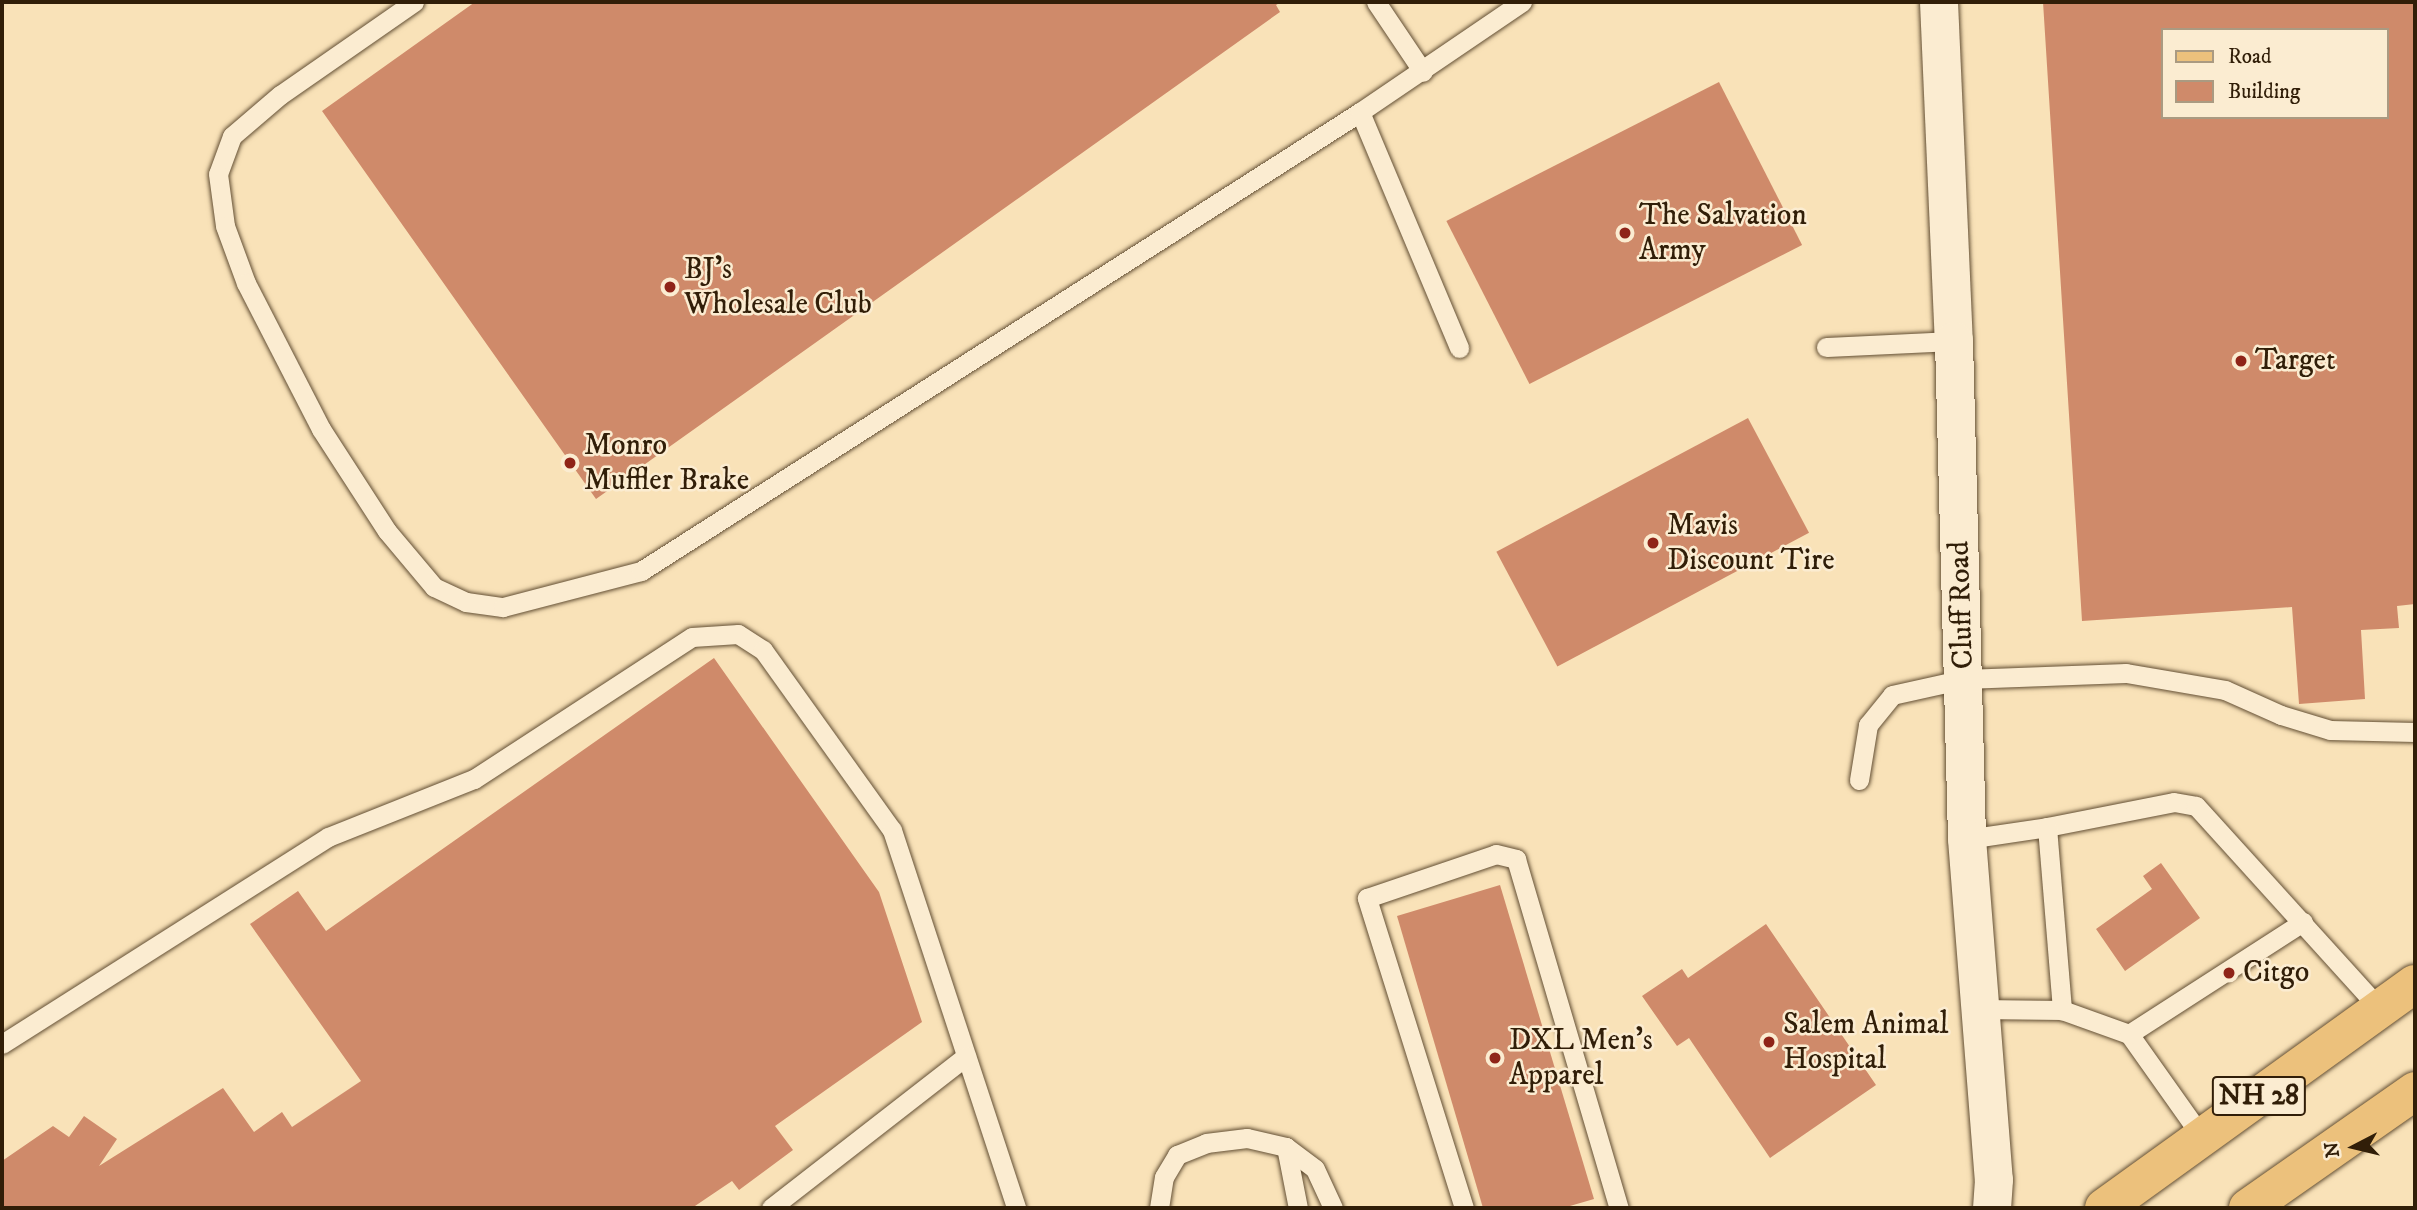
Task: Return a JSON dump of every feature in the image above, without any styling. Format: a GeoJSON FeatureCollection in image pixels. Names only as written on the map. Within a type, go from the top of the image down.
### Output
{"type":"FeatureCollection","features":[{"type":"Feature","properties":{"kind":"main road","name":"NH 28"},"geometry":{"type":"LineString","coordinates":[[2104,1208],[2415,984]]}},
{"type":"Feature","properties":{"kind":"main road","name":"NH 28"},"geometry":{"type":"LineString","coordinates":[[2248,1208],[2415,1091]]}},
{"type":"Feature","properties":{"kind":"street","name":"Cluff Road"},"geometry":{"type":"LineString","coordinates":[[1939,2],[1954,341],[1968,839],[1994,1180],[1992,1208]]}},
{"type":"Feature","properties":{"kind":"lane"},"geometry":{"type":"LineString","coordinates":[[414,2],[280,96],[232,136],[218,174],[225,226],[246,283],[321,429],[387,531],[434,587],[466,602],[503,607],[640,571],[1423,72],[1522,2]]}},
{"type":"Feature","properties":{"kind":"lane"},"geometry":{"type":"LineString","coordinates":[[1376,2],[1423,72]]}},
{"type":"Feature","properties":{"kind":"lane"},"geometry":{"type":"LineString","coordinates":[[1360,112],[1459,348]]}},
{"type":"Feature","properties":{"kind":"lane"},"geometry":{"type":"LineString","coordinates":[[1826,347],[1954,341]]}},
{"type":"Feature","properties":{"kind":"lane"},"geometry":{"type":"LineString","coordinates":[[2,1044],[328,836],[474,779],[692,637],[738,634],[763,650],[892,830],[1016,1208]]}},
{"type":"Feature","properties":{"kind":"lane"},"geometry":{"type":"LineString","coordinates":[[1859,780],[1868,725],[1892,695],[1964,679],[2138,675],[2225,690],[2281,715],[2330,730],[2384,735],[2415,732]]}},
{"type":"Feature","properties":{"kind":"lane"},"geometry":{"type":"LineString","coordinates":[[1968,839],[2047,827],[2174,802],[2196,806],[2380,1009]]}},
{"type":"Feature","properties":{"kind":"lane"},"geometry":{"type":"LineString","coordinates":[[2047,827],[2062,1010]]}},
{"type":"Feature","properties":{"kind":"lane"},"geometry":{"type":"LineString","coordinates":[[1464,1208],[1367,898],[1496,854],[1516,859],[1619,1208]]}},
{"type":"Feature","properties":{"kind":"lane"},"geometry":{"type":"LineString","coordinates":[[2129,1034],[2303,922]]}},
{"type":"Feature","properties":{"kind":"lane"},"geometry":{"type":"LineString","coordinates":[[1979,1009],[2062,1010],[2129,1034],[2202,1137]]}},
{"type":"Feature","properties":{"kind":"lane"},"geometry":{"type":"LineString","coordinates":[[771,1208],[966,1056]]}},
{"type":"Feature","properties":{"kind":"lane"},"geometry":{"type":"LineString","coordinates":[[1159,1208],[1164,1177],[1177,1155],[1206,1143],[1247,1138],[1286,1147],[1315,1169],[1333,1208]]}},
{"type":"Feature","properties":{"kind":"lane"},"geometry":{"type":"LineString","coordinates":[[1286,1147],[1298,1208]]}},
{"type":"Feature","properties":{"kind":"building","name":"BJ's Wholesale Club"},"geometry":{"type":"Polygon","coordinates":[[[475,2],[1281,2],[1276,5],[1280,12],[596,499],[322,111],[475,2]]]}},
{"type":"Feature","properties":{"kind":"building","name":"Target"},"geometry":{"type":"Polygon","coordinates":[[[2043,2],[2415,2],[2415,604],[2397,606],[2399,628],[2361,630],[2365,699],[2299,704],[2292,607],[2082,621],[2043,2]]]}},
{"type":"Feature","properties":{"kind":"building","name":"The Salvation Army"},"geometry":{"type":"Polygon","coordinates":[[[1719,82],[1802,245],[1529,384],[1446,221],[1719,82]]]}},
{"type":"Feature","properties":{"kind":"building","name":"Mavis Discount Tire"},"geometry":{"type":"Polygon","coordinates":[[[1748,418],[1809,533],[1557,667],[1496,552],[1748,418]]]}},
{"type":"Feature","properties":{"kind":"building"},"geometry":{"type":"Polygon","coordinates":[[[714,658],[879,892],[922,1022],[775,1126],[793,1150],[739,1190],[732,1181],[692,1208],[2,1208],[2,1161],[53,1126],[69,1137],[84,1116],[117,1139],[99,1166],[223,1088],[254,1132],[282,1112],[292,1127],[361,1081],[250,924],[298,891],[326,931],[714,658]]]}},
{"type":"Feature","properties":{"kind":"building"},"geometry":{"type":"Polygon","coordinates":[[[2161,863],[2200,918],[2125,971],[2096,929],[2152,889],[2143,876],[2161,863]]]}},
{"type":"Feature","properties":{"kind":"building","name":"DXL Men's Apparel"},"geometry":{"type":"Polygon","coordinates":[[[1500,885],[1594,1199],[1563,1208],[1483,1208],[1397,916],[1500,885]]]}},
{"type":"Feature","properties":{"kind":"building","name":"Salem Animal Hospital"},"geometry":{"type":"Polygon","coordinates":[[[1766,924],[1876,1085],[1770,1158],[1689,1038],[1677,1046],[1642,996],[1682,969],[1688,978],[1766,924]]]}},
{"type":"Feature","properties":{"kind":"place","name":"The Salvation Army"},"geometry":{"type":"Point","coordinates":[1625,233]}},
{"type":"Feature","properties":{"kind":"place","name":"BJ's Wholesale Club"},"geometry":{"type":"Point","coordinates":[670,287]}},
{"type":"Feature","properties":{"kind":"place","name":"Target"},"geometry":{"type":"Point","coordinates":[2241,361]}},
{"type":"Feature","properties":{"kind":"place","name":"Monro Muffler Brake"},"geometry":{"type":"Point","coordinates":[570,463]}},
{"type":"Feature","properties":{"kind":"place","name":"Mavis Discount Tire"},"geometry":{"type":"Point","coordinates":[1653,543]}},
{"type":"Feature","properties":{"kind":"place","name":"Citgo"},"geometry":{"type":"Point","coordinates":[2229,973]}},
{"type":"Feature","properties":{"kind":"place","name":"Salem Animal Hospital"},"geometry":{"type":"Point","coordinates":[1769,1042]}},
{"type":"Feature","properties":{"kind":"place","name":"DXL Men's Apparel"},"geometry":{"type":"Point","coordinates":[1495,1058]}}]}
